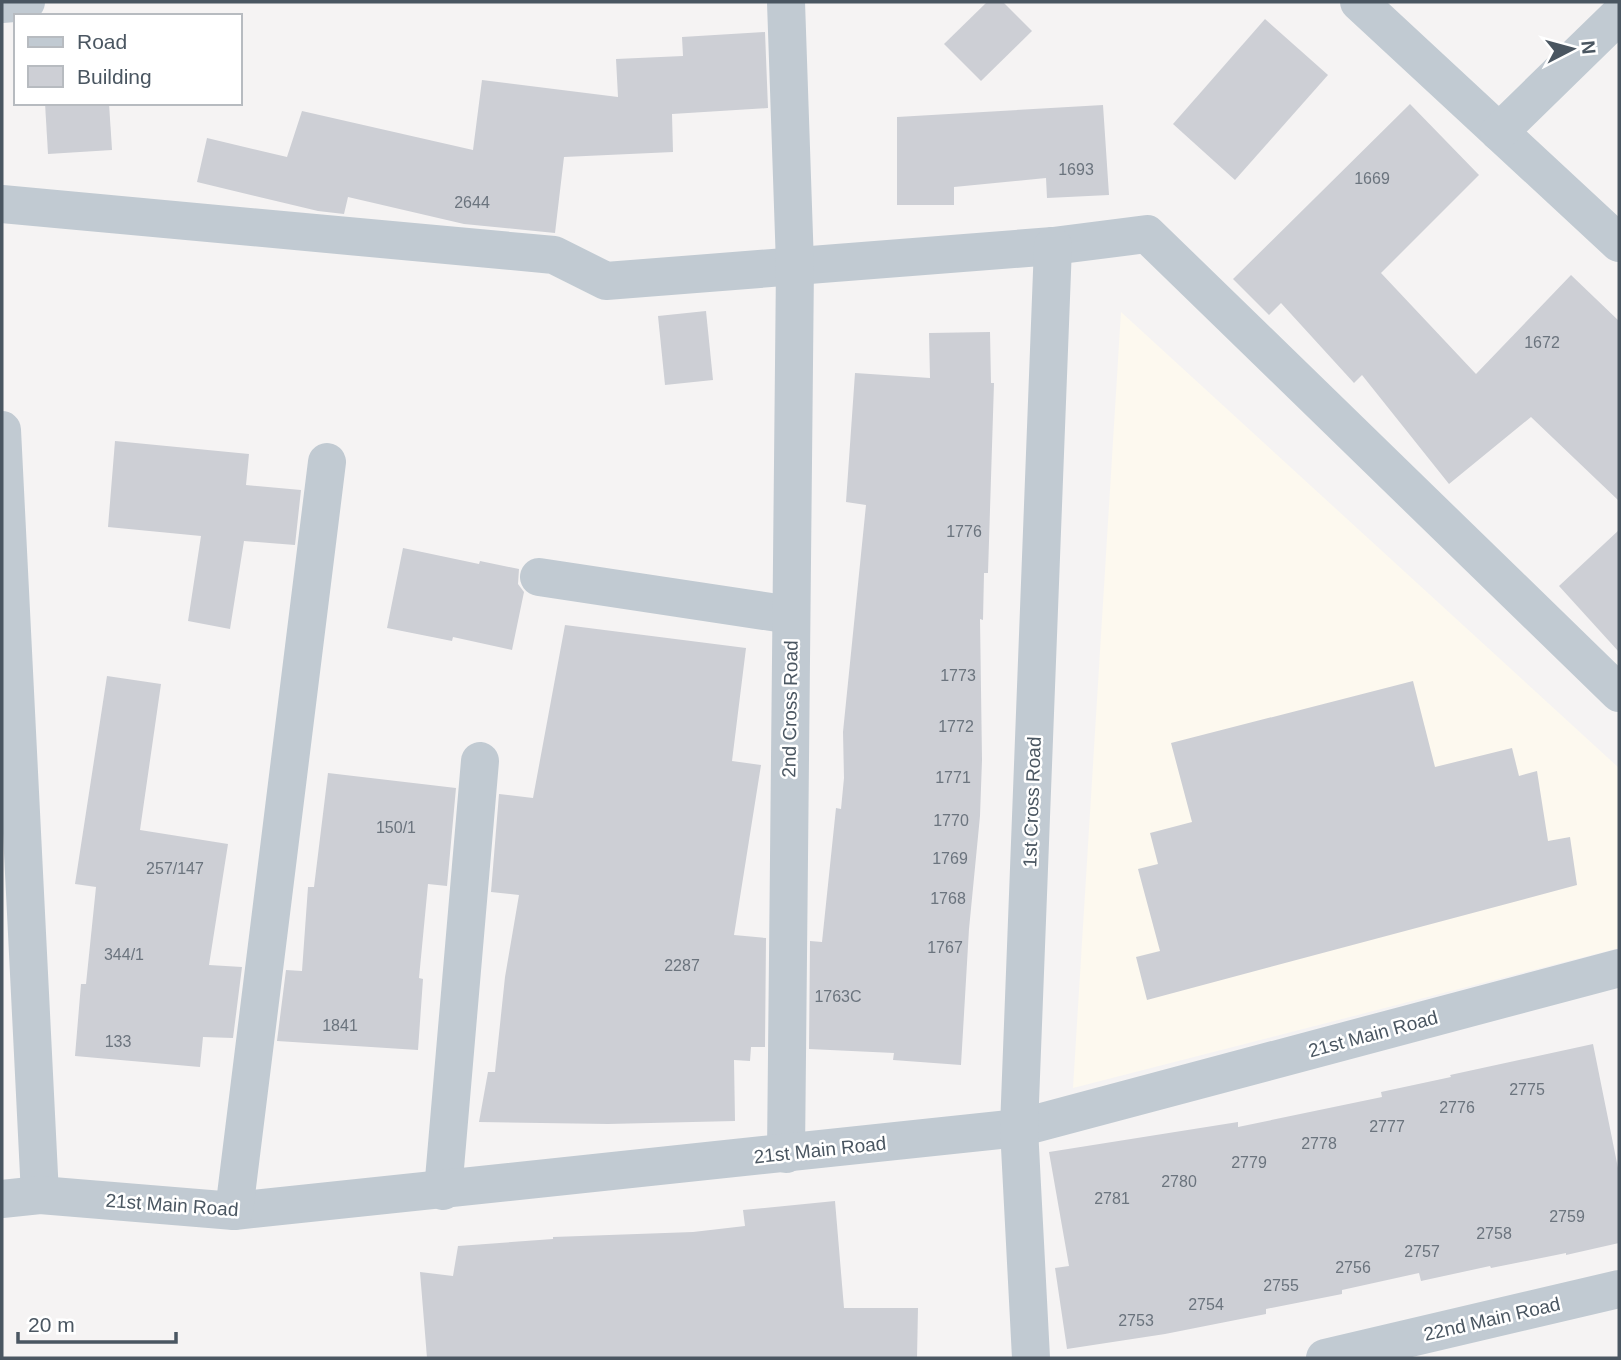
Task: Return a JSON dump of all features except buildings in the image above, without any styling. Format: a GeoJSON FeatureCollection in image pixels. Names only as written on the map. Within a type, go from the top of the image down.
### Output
{"type":"FeatureCollection","features":[{"type":"Feature","properties":{"kind":"street"},"geometry":{"type":"LineString","coordinates":[[2,4],[26,2]]}},
{"type":"Feature","properties":{"kind":"street","name":"2nd Cross Road"},"geometry":{"type":"LineString","coordinates":[[786,2],[795,265],[786,1154]]}},
{"type":"Feature","properties":{"kind":"street"},"geometry":{"type":"LineString","coordinates":[[1359,2],[1619,243]]}},
{"type":"Feature","properties":{"kind":"street"},"geometry":{"type":"LineString","coordinates":[[1499,132],[1619,15]]}},
{"type":"Feature","properties":{"kind":"street"},"geometry":{"type":"LineString","coordinates":[[2,204],[554,255],[606,282],[1053,246],[1147,234],[1619,693]]}},
{"type":"Feature","properties":{"kind":"street","name":"1st Cross Road"},"geometry":{"type":"LineString","coordinates":[[1031,1358],[1019,1129],[1053,246]]}},
{"type":"Feature","properties":{"kind":"street"},"geometry":{"type":"LineString","coordinates":[[2,430],[40,1195]]}},
{"type":"Feature","properties":{"kind":"street"},"geometry":{"type":"LineString","coordinates":[[234,1211],[327,462]]}},
{"type":"Feature","properties":{"kind":"street"},"geometry":{"type":"LineString","coordinates":[[539,577],[791,615]]}},
{"type":"Feature","properties":{"kind":"street"},"geometry":{"type":"LineString","coordinates":[[443,1191],[480,761]]}},
{"type":"Feature","properties":{"kind":"street","name":"21st Main Road"},"geometry":{"type":"LineString","coordinates":[[2,1199],[40,1195],[234,1211],[1019,1129],[1619,968]]}},
{"type":"Feature","properties":{"kind":"street","name":"22nd Main Road"},"geometry":{"type":"LineString","coordinates":[[1325,1358],[1619,1289]]}},
{"type":"Feature","properties":{"kind":"shaded area"},"geometry":{"type":"Polygon","coordinates":[[[1121,312],[1619,768],[1619,948],[1073,1088],[1121,312]]]}}]}
